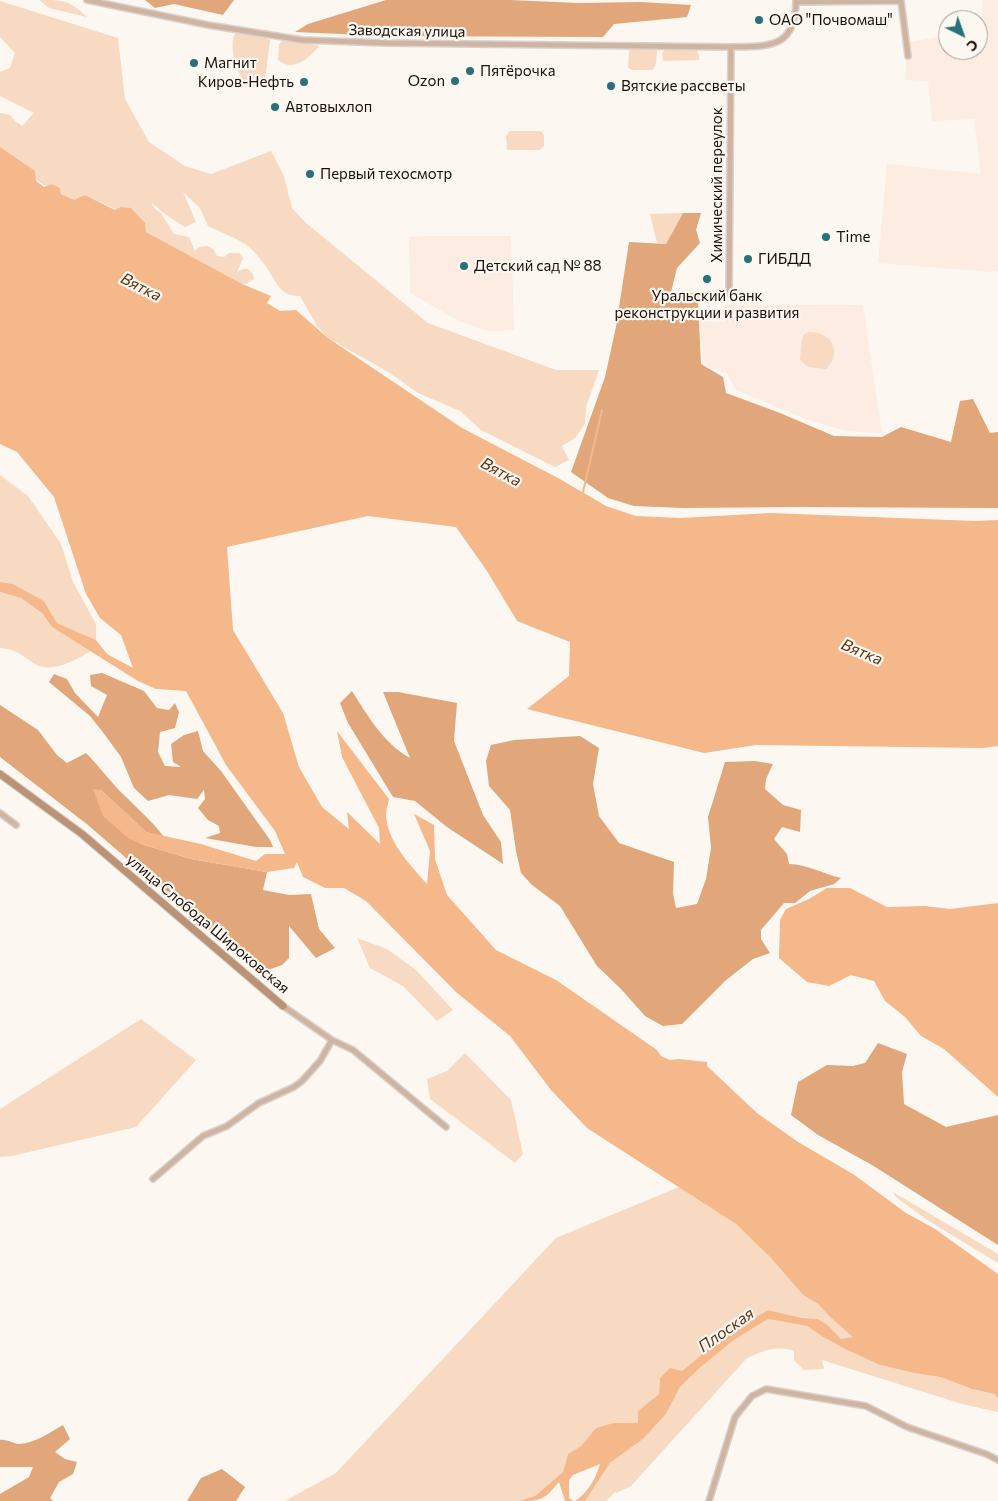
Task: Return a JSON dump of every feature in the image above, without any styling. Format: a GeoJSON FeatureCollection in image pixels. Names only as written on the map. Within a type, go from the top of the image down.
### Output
{"type":"FeatureCollection","features":[{"type":"Feature","properties":{"kind":"street","name":"Заводская улица"},"geometry":{"type":"LineString","coordinates":[[87,0],[208,25],[280,37],[327,42],[730,47],[775,44],[786,36],[792,27],[796,13],[796,1]]}},
{"type":"Feature","properties":{"kind":"street"},"geometry":{"type":"LineString","coordinates":[[796,1],[901,1],[908,56]]}},
{"type":"Feature","properties":{"kind":"street","name":"Химический переулок"},"geometry":{"type":"LineString","coordinates":[[729,294],[730,47]]}},
{"type":"Feature","properties":{"kind":"street","name":"улица Слобода Широковская"},"geometry":{"type":"LineString","coordinates":[[0,774],[69,824],[283,1006],[332,1040],[353,1050],[446,1127]]}},
{"type":"Feature","properties":{"kind":"street"},"geometry":{"type":"LineString","coordinates":[[0,814],[16,825]]}},
{"type":"Feature","properties":{"kind":"street"},"geometry":{"type":"LineString","coordinates":[[153,1179],[203,1136],[227,1126],[259,1103],[294,1087],[302,1081],[320,1061],[332,1040]]}},
{"type":"Feature","properties":{"kind":"street"},"geometry":{"type":"LineString","coordinates":[[709,1501],[735,1417],[752,1396],[766,1388],[866,1406],[907,1427],[986,1454],[998,1460]]}},
{"type":"Feature","properties":{"kind":"shaded area"},"geometry":{"type":"Polygon","coordinates":[[[39,0],[66,2],[76,7],[87,17],[49,8],[39,0]]]}},
{"type":"Feature","properties":{"kind":"shaded area"},"geometry":{"type":"Polygon","coordinates":[[[145,0],[234,0],[223,15],[174,4],[155,8],[145,0]]]}},
{"type":"Feature","properties":{"kind":"shaded area"},"geometry":{"type":"Polygon","coordinates":[[[386,0],[641,2],[691,5],[687,17],[614,24],[603,37],[390,36],[295,32],[308,24],[386,0]]]}},
{"type":"Feature","properties":{"kind":"shaded area"},"geometry":{"type":"Polygon","coordinates":[[[982,0],[998,0],[998,271],[878,263],[887,164],[981,174],[974,119],[932,121],[928,81],[905,80],[908,42],[938,38],[938,60],[988,60],[988,10],[983,10],[982,0]]]}},
{"type":"Feature","properties":{"kind":"shaded area"},"geometry":{"type":"Polygon","coordinates":[[[0,1],[118,38],[125,99],[149,142],[185,166],[211,174],[271,151],[284,176],[292,208],[306,223],[428,323],[556,370],[599,370],[586,407],[585,424],[575,438],[562,446],[569,460],[555,467],[481,430],[460,411],[418,393],[390,373],[328,338],[317,326],[300,296],[293,296],[283,291],[261,260],[245,244],[208,226],[200,208],[183,192],[196,222],[185,227],[152,203],[154,208],[161,213],[174,234],[189,237],[195,251],[199,247],[207,246],[213,249],[217,256],[224,257],[229,253],[239,253],[243,258],[237,272],[242,269],[248,269],[253,274],[254,279],[246,284],[241,284],[146,232],[145,223],[85,195],[74,201],[61,194],[60,188],[52,184],[46,186],[34,178],[0,147],[0,113],[10,115],[22,126],[34,113],[0,96],[0,72],[10,68],[15,53],[0,37],[0,1]]]}},
{"type":"Feature","properties":{"kind":"shaded area"},"geometry":{"type":"Polygon","coordinates":[[[235,33],[270,40],[266,73],[261,88],[253,87],[247,83],[237,68],[233,48],[235,33]]]}},
{"type":"Feature","properties":{"kind":"shaded area"},"geometry":{"type":"Polygon","coordinates":[[[282,41],[318,45],[319,47],[310,56],[290,65],[278,60],[279,44],[282,41]]]}},
{"type":"Feature","properties":{"kind":"shaded area"},"geometry":{"type":"Polygon","coordinates":[[[655,48],[657,51],[656,64],[653,70],[632,70],[628,68],[630,49],[655,48]]]}},
{"type":"Feature","properties":{"kind":"shaded area"},"geometry":{"type":"Polygon","coordinates":[[[665,49],[696,49],[699,60],[663,61],[662,54],[665,49]]]}},
{"type":"Feature","properties":{"kind":"shaded area"},"geometry":{"type":"Polygon","coordinates":[[[510,131],[541,131],[544,135],[544,146],[540,150],[507,150],[506,136],[510,131]]]}},
{"type":"Feature","properties":{"kind":"shaded area"},"geometry":{"type":"Polygon","coordinates":[[[683,213],[666,244],[657,243],[650,214],[683,213]]]}},
{"type":"Feature","properties":{"kind":"shaded area"},"geometry":{"type":"Polygon","coordinates":[[[683,213],[701,213],[696,230],[700,243],[677,268],[671,292],[719,295],[716,301],[698,303],[701,364],[723,377],[726,393],[834,436],[882,437],[901,427],[951,442],[960,401],[973,399],[990,433],[998,432],[998,508],[684,508],[634,506],[608,498],[571,472],[605,377],[616,327],[629,242],[666,244],[683,213]]]}},
{"type":"Feature","properties":{"kind":"shaded area"},"geometry":{"type":"Polygon","coordinates":[[[511,236],[514,330],[488,331],[461,322],[410,293],[409,237],[511,236]]]}},
{"type":"Feature","properties":{"kind":"shaded area"},"geometry":{"type":"Polygon","coordinates":[[[724,305],[863,305],[882,433],[846,431],[805,419],[736,390],[727,374],[704,364],[699,321],[725,322],[724,305]]]}},
{"type":"Feature","properties":{"kind":"shaded area"},"geometry":{"type":"Polygon","coordinates":[[[809,332],[824,335],[832,344],[834,356],[826,369],[808,367],[800,360],[802,339],[804,334],[809,332]]]}},
{"type":"Feature","properties":{"kind":"shaded area"},"geometry":{"type":"Polygon","coordinates":[[[0,475],[28,496],[61,544],[73,582],[96,624],[96,640],[57,623],[44,601],[13,584],[0,582],[0,475]]]}},
{"type":"Feature","properties":{"kind":"shaded area"},"geometry":{"type":"Polygon","coordinates":[[[0,592],[21,598],[42,613],[52,627],[91,651],[64,665],[42,667],[15,651],[0,648],[0,592]]]}},
{"type":"Feature","properties":{"kind":"shaded area"},"geometry":{"type":"Polygon","coordinates":[[[102,673],[144,691],[157,708],[169,710],[175,703],[179,712],[175,728],[160,732],[158,752],[165,766],[181,767],[173,762],[171,744],[184,735],[198,731],[203,751],[221,771],[273,847],[256,847],[205,838],[220,833],[219,826],[208,820],[198,808],[205,799],[204,790],[197,799],[169,795],[148,801],[134,788],[121,757],[90,716],[49,682],[54,674],[67,679],[75,693],[98,717],[107,695],[91,686],[90,675],[102,673]]]}},
{"type":"Feature","properties":{"kind":"shaded area"},"geometry":{"type":"Polygon","coordinates":[[[352,691],[384,737],[400,752],[410,758],[383,692],[398,692],[457,703],[454,741],[483,815],[501,842],[503,864],[447,827],[415,801],[393,797],[348,723],[340,703],[352,691]]]}},
{"type":"Feature","properties":{"kind":"shaded area"},"geometry":{"type":"Polygon","coordinates":[[[0,705],[38,730],[57,755],[67,763],[86,753],[164,837],[146,832],[101,790],[141,844],[191,859],[267,872],[263,890],[289,895],[311,894],[319,929],[335,948],[316,958],[289,926],[289,958],[282,965],[259,973],[88,825],[0,757],[0,705]]]}},
{"type":"Feature","properties":{"kind":"shaded area"},"geometry":{"type":"Polygon","coordinates":[[[580,736],[599,748],[593,784],[599,816],[619,843],[674,862],[673,893],[676,908],[697,904],[706,879],[711,848],[708,817],[725,762],[755,761],[773,764],[766,779],[765,789],[783,805],[801,810],[800,832],[782,827],[774,839],[787,854],[789,864],[796,864],[841,878],[834,884],[810,891],[795,903],[784,903],[761,930],[761,939],[770,953],[753,959],[725,981],[682,1024],[663,1026],[645,1016],[597,966],[560,906],[532,885],[521,873],[510,810],[489,786],[486,761],[491,745],[514,740],[580,736]]]}},
{"type":"Feature","properties":{"kind":"shaded area"},"geometry":{"type":"Polygon","coordinates":[[[357,938],[387,949],[416,970],[453,1010],[437,1021],[403,986],[370,968],[357,938]]]}},
{"type":"Feature","properties":{"kind":"shaded area"},"geometry":{"type":"Polygon","coordinates":[[[141,1019],[196,1060],[136,1127],[12,1156],[0,1157],[0,1109],[141,1019]]]}},
{"type":"Feature","properties":{"kind":"shaded area"},"geometry":{"type":"Polygon","coordinates":[[[878,1043],[907,1054],[902,1072],[904,1104],[946,1127],[998,1115],[998,1245],[872,1165],[818,1135],[791,1115],[798,1082],[827,1065],[853,1066],[865,1063],[878,1043]]]}},
{"type":"Feature","properties":{"kind":"shaded area"},"geometry":{"type":"Polygon","coordinates":[[[465,1053],[511,1100],[523,1154],[515,1163],[430,1099],[427,1079],[447,1071],[465,1053]]]}},
{"type":"Feature","properties":{"kind":"shaded area"},"geometry":{"type":"Polygon","coordinates":[[[679,1187],[736,1224],[770,1257],[803,1295],[818,1304],[854,1337],[841,1339],[829,1326],[818,1319],[802,1318],[768,1310],[729,1332],[682,1371],[660,1378],[659,1394],[638,1411],[638,1424],[613,1423],[596,1428],[581,1446],[568,1454],[563,1472],[535,1496],[520,1501],[285,1501],[336,1473],[556,1238],[679,1187]]]}},
{"type":"Feature","properties":{"kind":"shaded area"},"geometry":{"type":"Polygon","coordinates":[[[893,1192],[998,1254],[998,1263],[927,1220],[896,1197],[893,1192]]]}},
{"type":"Feature","properties":{"kind":"shaded area"},"geometry":{"type":"Polygon","coordinates":[[[768,1319],[807,1326],[847,1350],[880,1365],[940,1377],[972,1389],[994,1394],[998,1398],[998,1412],[962,1404],[822,1360],[824,1369],[804,1370],[794,1360],[794,1351],[787,1349],[769,1350],[746,1359],[631,1486],[616,1493],[616,1491],[606,1501],[585,1501],[610,1463],[643,1439],[666,1414],[680,1387],[734,1340],[768,1319]]]}},
{"type":"Feature","properties":{"kind":"shaded area"},"geometry":{"type":"Polygon","coordinates":[[[63,1425],[70,1439],[55,1452],[65,1459],[77,1462],[73,1474],[59,1482],[50,1498],[53,1501],[0,1501],[0,1494],[29,1477],[33,1467],[0,1467],[0,1440],[17,1444],[31,1442],[63,1425]]]}},
{"type":"Feature","properties":{"kind":"shaded area"},"geometry":{"type":"Polygon","coordinates":[[[222,1469],[245,1487],[236,1501],[187,1501],[201,1478],[222,1469]]]}},
{"type":"Feature","properties":{"kind":"water","name":"Вятка"},"geometry":{"type":"Polygon","coordinates":[[[0,147],[35,171],[36,181],[44,187],[52,184],[60,188],[61,194],[74,200],[85,195],[115,210],[121,207],[131,208],[145,223],[146,232],[242,284],[271,296],[267,303],[280,311],[296,310],[328,338],[462,428],[558,478],[606,506],[636,516],[680,518],[771,513],[975,521],[998,520],[998,746],[983,748],[756,745],[704,753],[527,709],[569,676],[570,642],[517,621],[487,571],[456,527],[368,516],[227,547],[233,630],[283,713],[299,767],[322,807],[349,829],[347,812],[380,844],[379,828],[342,757],[337,731],[389,799],[386,815],[390,834],[401,852],[427,884],[430,851],[414,814],[434,825],[435,859],[447,895],[496,950],[556,980],[657,1050],[661,1056],[670,1060],[707,1062],[707,1066],[757,1113],[798,1142],[853,1174],[906,1213],[935,1229],[998,1274],[998,1398],[994,1394],[972,1389],[940,1377],[880,1365],[847,1350],[807,1326],[768,1319],[734,1340],[680,1387],[666,1414],[643,1439],[610,1463],[585,1501],[575,1501],[591,1485],[600,1464],[573,1475],[569,1480],[569,1498],[574,1501],[565,1501],[559,1482],[542,1498],[520,1501],[535,1496],[563,1472],[568,1454],[581,1446],[596,1428],[613,1423],[638,1423],[638,1411],[659,1394],[660,1378],[670,1368],[682,1371],[729,1332],[768,1310],[802,1318],[818,1319],[829,1326],[841,1339],[853,1337],[818,1304],[803,1295],[770,1257],[736,1224],[587,1128],[551,1090],[510,1036],[456,992],[366,901],[344,888],[325,888],[303,877],[297,862],[294,868],[267,872],[191,859],[141,844],[128,838],[103,816],[93,789],[101,790],[146,832],[201,844],[256,861],[265,854],[285,854],[275,831],[226,765],[186,691],[156,689],[138,681],[52,627],[42,613],[21,598],[0,592],[0,582],[13,584],[44,601],[57,623],[96,640],[107,654],[133,668],[121,635],[100,618],[86,594],[54,497],[17,452],[0,444],[0,147]]]}},
{"type":"Feature","properties":{"kind":"water"},"geometry":{"type":"Polygon","coordinates":[[[827,888],[850,888],[887,907],[925,906],[950,909],[998,903],[998,1097],[944,1049],[921,1036],[905,1017],[885,1001],[874,981],[851,975],[829,986],[807,982],[779,958],[780,920],[786,909],[809,899],[827,888]]]}},
{"type":"Feature","properties":{"kind":"waterway"},"geometry":{"type":"LineString","coordinates":[[583,492],[602,410]]}},
{"type":"Feature","properties":{"kind":"place","name":"ОАО \"Почвомаш\""},"geometry":{"type":"Point","coordinates":[759,20]}},
{"type":"Feature","properties":{"kind":"place","name":"Магнит"},"geometry":{"type":"Point","coordinates":[194,63]}},
{"type":"Feature","properties":{"kind":"place","name":"Пятёрочка"},"geometry":{"type":"Point","coordinates":[470,71]}},
{"type":"Feature","properties":{"kind":"place","name":"Ozon"},"geometry":{"type":"Point","coordinates":[455,81]}},
{"type":"Feature","properties":{"kind":"place","name":"Киров-Нефть"},"geometry":{"type":"Point","coordinates":[304,82]}},
{"type":"Feature","properties":{"kind":"place","name":"Вятские рассветы"},"geometry":{"type":"Point","coordinates":[611,86]}},
{"type":"Feature","properties":{"kind":"place","name":"Автовыхлоп"},"geometry":{"type":"Point","coordinates":[275,107]}},
{"type":"Feature","properties":{"kind":"place","name":"Первый техосмотр"},"geometry":{"type":"Point","coordinates":[310,174]}},
{"type":"Feature","properties":{"kind":"place","name":"Time"},"geometry":{"type":"Point","coordinates":[826,237]}},
{"type":"Feature","properties":{"kind":"place","name":"ГИБДД"},"geometry":{"type":"Point","coordinates":[748,259]}},
{"type":"Feature","properties":{"kind":"place","name":"Детский сад № 88"},"geometry":{"type":"Point","coordinates":[464,266]}},
{"type":"Feature","properties":{"kind":"place","name":"Уральский банк реконструкции и развития"},"geometry":{"type":"Point","coordinates":[707,279]}},
{"type":"Feature","properties":{"kind":"water label","name":"Плоская"},"geometry":{"type":"Point","coordinates":[726,1330]}}]}
